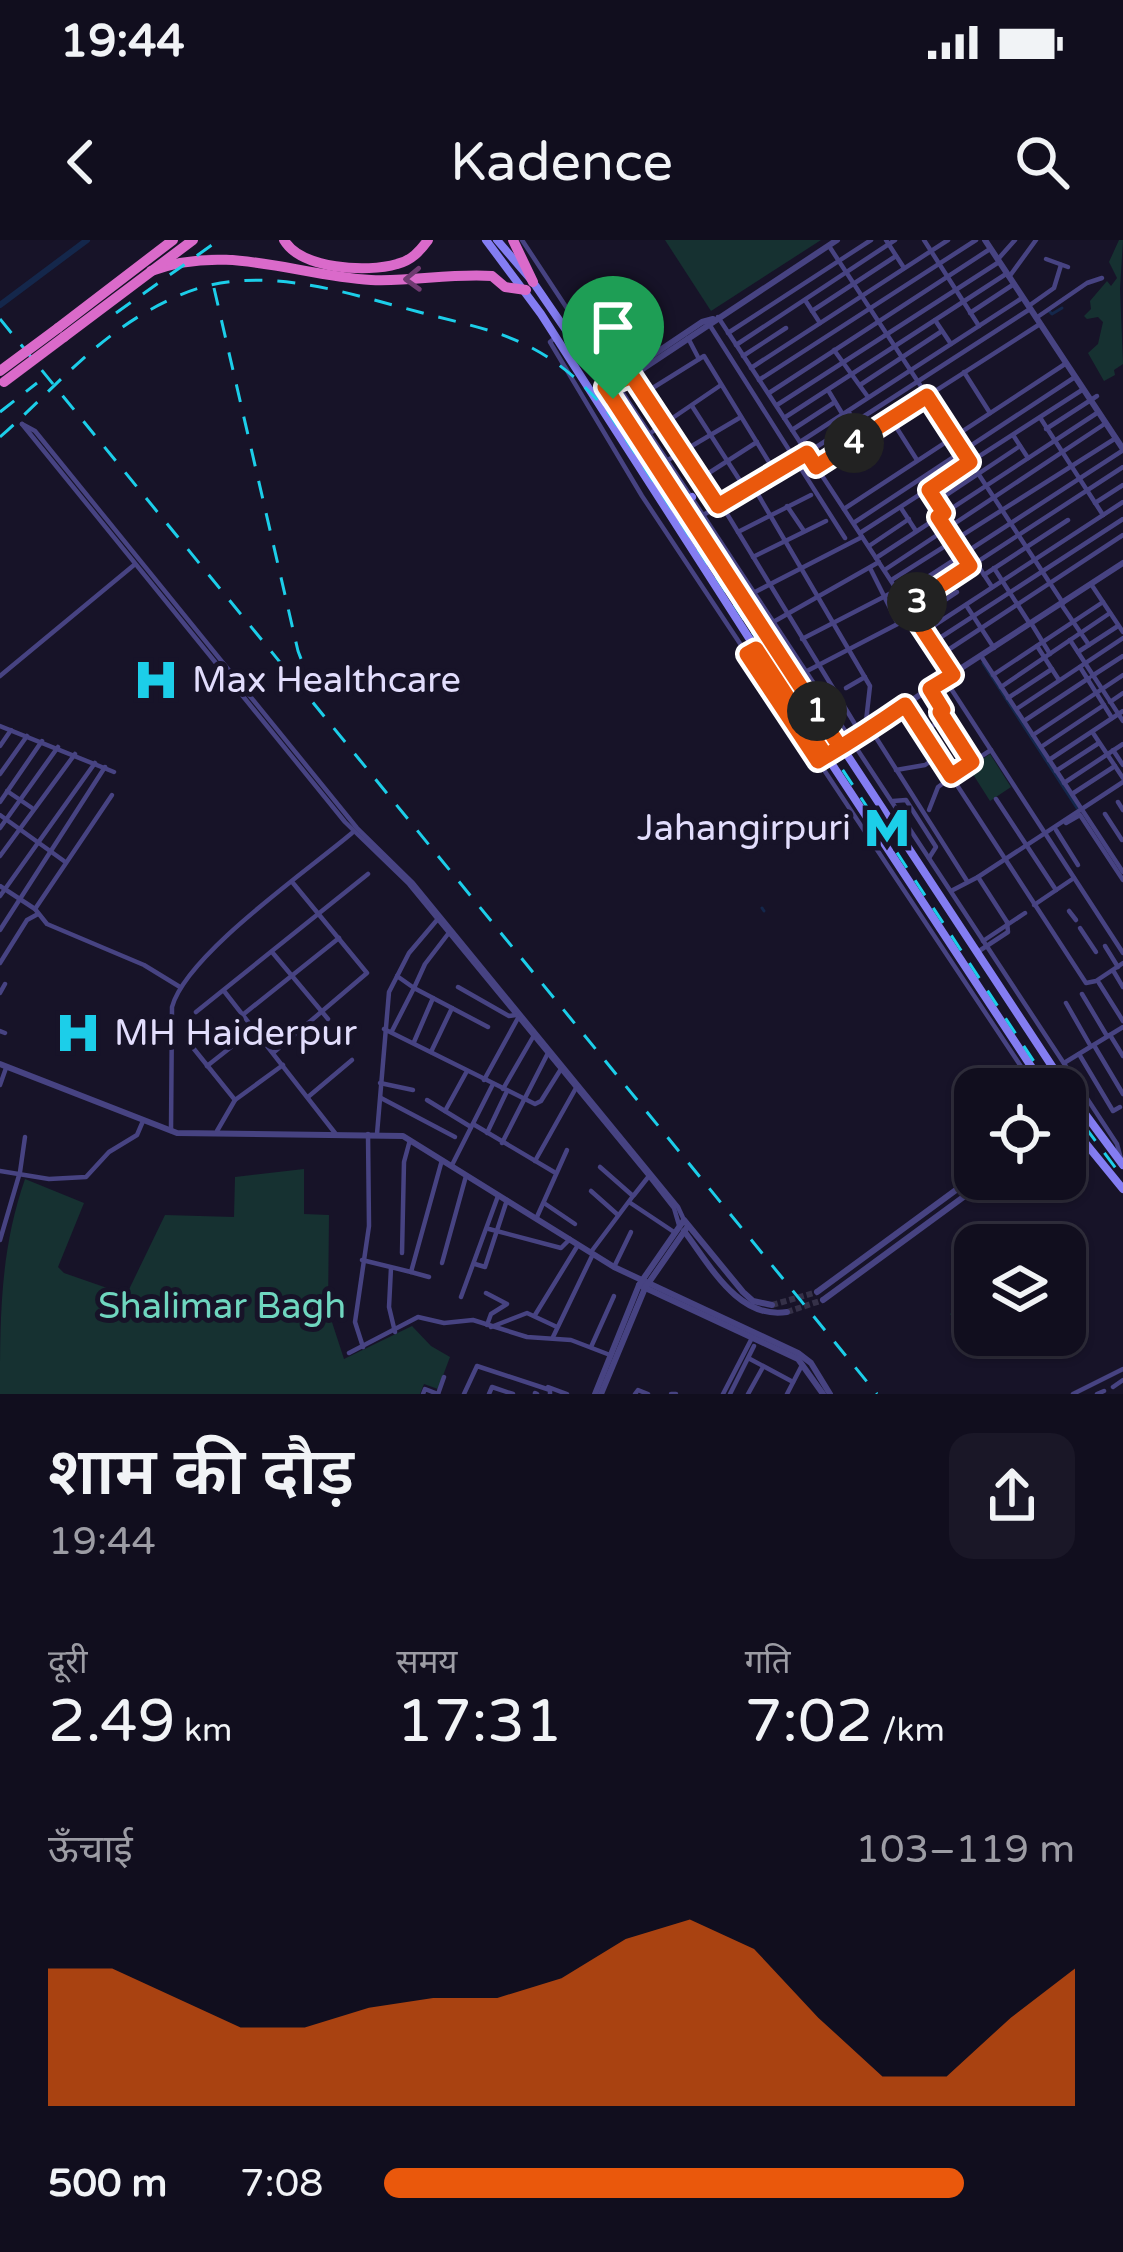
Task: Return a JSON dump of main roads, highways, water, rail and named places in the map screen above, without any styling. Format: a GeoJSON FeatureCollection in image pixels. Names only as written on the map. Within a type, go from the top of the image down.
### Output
{"type":"FeatureCollection","features":[{"type":"Feature","properties":{"kind":"highway"},"geometry":{"type":"LineString","coordinates":[[1,380],[173,240]]}},
{"type":"Feature","properties":{"kind":"highway"},"geometry":{"type":"LineString","coordinates":[[61,333],[193,240]]}},
{"type":"Feature","properties":{"kind":"highway"},"geometry":{"type":"LineString","coordinates":[[284,240],[289,248],[320,262],[371,267],[398,264],[428,240]]}},
{"type":"Feature","properties":{"kind":"highway"},"geometry":{"type":"LineString","coordinates":[[151,271],[183,259],[221,258],[367,280],[492,276],[505,287],[530,286],[517,240]]}},
{"type":"Feature","properties":{"kind":"main road"},"geometry":{"type":"LineString","coordinates":[[486,240],[530,286],[553,340],[653,489],[751,651],[1028,1068]]}},
{"type":"Feature","properties":{"kind":"main road"},"geometry":{"type":"LineString","coordinates":[[497,240],[605,387],[976,953],[1122,1164]]}},
{"type":"Feature","properties":{"kind":"main road"},"geometry":{"type":"LineString","coordinates":[[680,505],[692,496]]}},
{"type":"Feature","properties":{"kind":"main road"},"geometry":{"type":"LineString","coordinates":[[1086,1144],[1123,1190]]}},
{"type":"Feature","properties":{"kind":"waterway"},"geometry":{"type":"LineString","coordinates":[[0,305],[87,240]]}},
{"type":"Feature","properties":{"kind":"waterway"},"geometry":{"type":"LineString","coordinates":[[1049,311],[1062,308]]}},
{"type":"Feature","properties":{"kind":"waterway"},"geometry":{"type":"LineString","coordinates":[[983,663],[1077,808]]}},
{"type":"Feature","properties":{"kind":"tunnel"},"geometry":{"type":"LineString","coordinates":[[772,1305],[817,1292]]}},
{"type":"Feature","properties":{"kind":"tunnel"},"geometry":{"type":"LineString","coordinates":[[787,1312],[823,1300]]}},
{"type":"Feature","properties":{"kind":"railway"},"geometry":{"type":"LineString","coordinates":[[116,313],[219,240]]}},
{"type":"Feature","properties":{"kind":"railway"},"geometry":{"type":"LineString","coordinates":[[0,437],[126,325],[178,296],[237,281],[298,283],[360,296],[499,334],[548,357],[608,412],[1038,1068]]}},
{"type":"Feature","properties":{"kind":"railway"},"geometry":{"type":"LineString","coordinates":[[214,288],[298,651],[313,690]]}},
{"type":"Feature","properties":{"kind":"railway"},"geometry":{"type":"LineString","coordinates":[[0,319],[877,1394]]}},
{"type":"Feature","properties":{"kind":"railway"},"geometry":{"type":"LineString","coordinates":[[0,412],[37,383]]}},
{"type":"Feature","properties":{"kind":"railway"},"geometry":{"type":"LineString","coordinates":[[1086,1128],[1123,1178]]}},
{"type":"Feature","properties":{"kind":"place","name":"Max Healthcare"},"geometry":{"type":"Point","coordinates":[156,680]}},
{"type":"Feature","properties":{"kind":"place","name":"Jahangirpuri"},"geometry":{"type":"Point","coordinates":[887,828]}},
{"type":"Feature","properties":{"kind":"place","name":"MH Haiderpur"},"geometry":{"type":"Point","coordinates":[78,1033]}},
{"type":"Feature","properties":{"kind":"park label","name":"Shalimar Bagh"},"geometry":{"type":"Point","coordinates":[222,1306]}}]}
